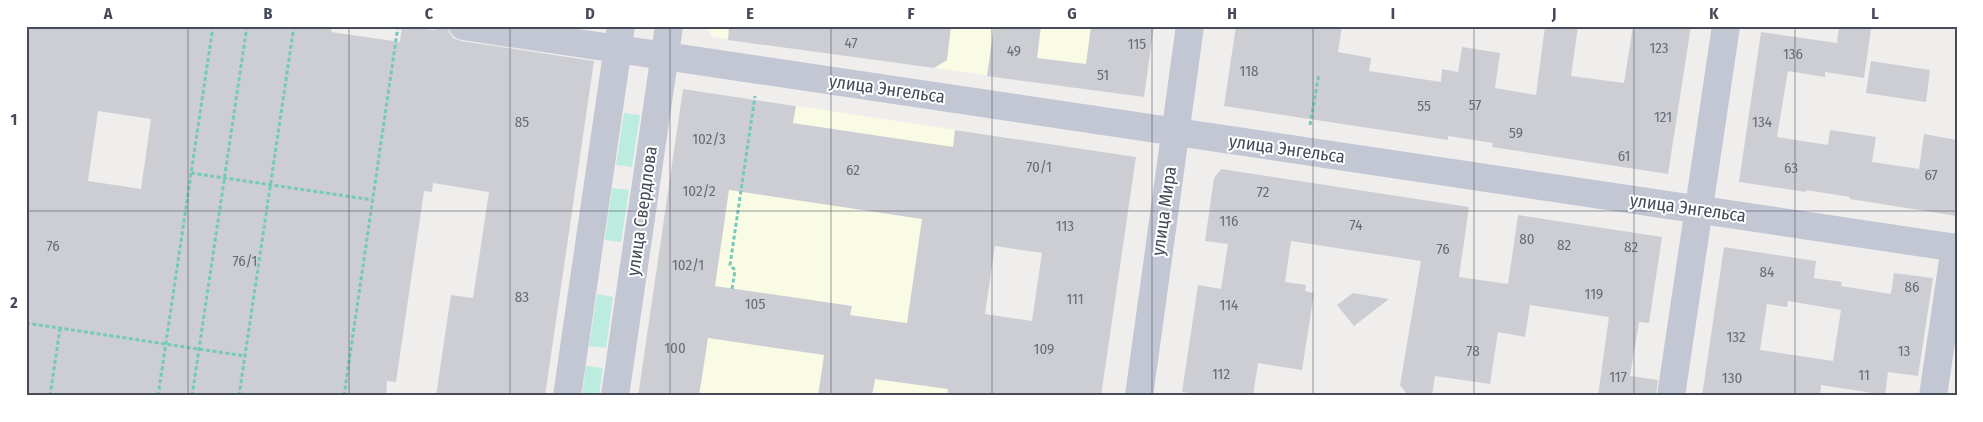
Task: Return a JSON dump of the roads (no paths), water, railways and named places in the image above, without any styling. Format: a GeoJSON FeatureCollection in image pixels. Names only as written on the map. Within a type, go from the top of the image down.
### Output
{"type":"FeatureCollection","features":[{"type":"Feature","properties":{"kind":"street","name":"улица Энгельса"},"geometry":{"type":"LineString","coordinates":[[463,26],[620,38],[665,56],[1956,247]]}},
{"type":"Feature","properties":{"kind":"street","name":"улица Свердлова"},"geometry":{"type":"LineString","coordinates":[[614,396],[669,26]]}},
{"type":"Feature","properties":{"kind":"street","name":"улица Мира"},"geometry":{"type":"LineString","coordinates":[[1138,396],[1190,26]]}},
{"type":"Feature","properties":{"kind":"street"},"geometry":{"type":"LineString","coordinates":[[1671,396],[1726,26]]}},
{"type":"Feature","properties":{"kind":"street"},"geometry":{"type":"LineString","coordinates":[[567,396],[620,38]]}},
{"type":"Feature","properties":{"kind":"street"},"geometry":{"type":"LineString","coordinates":[[1933,396],[1956,247]]}}]}
